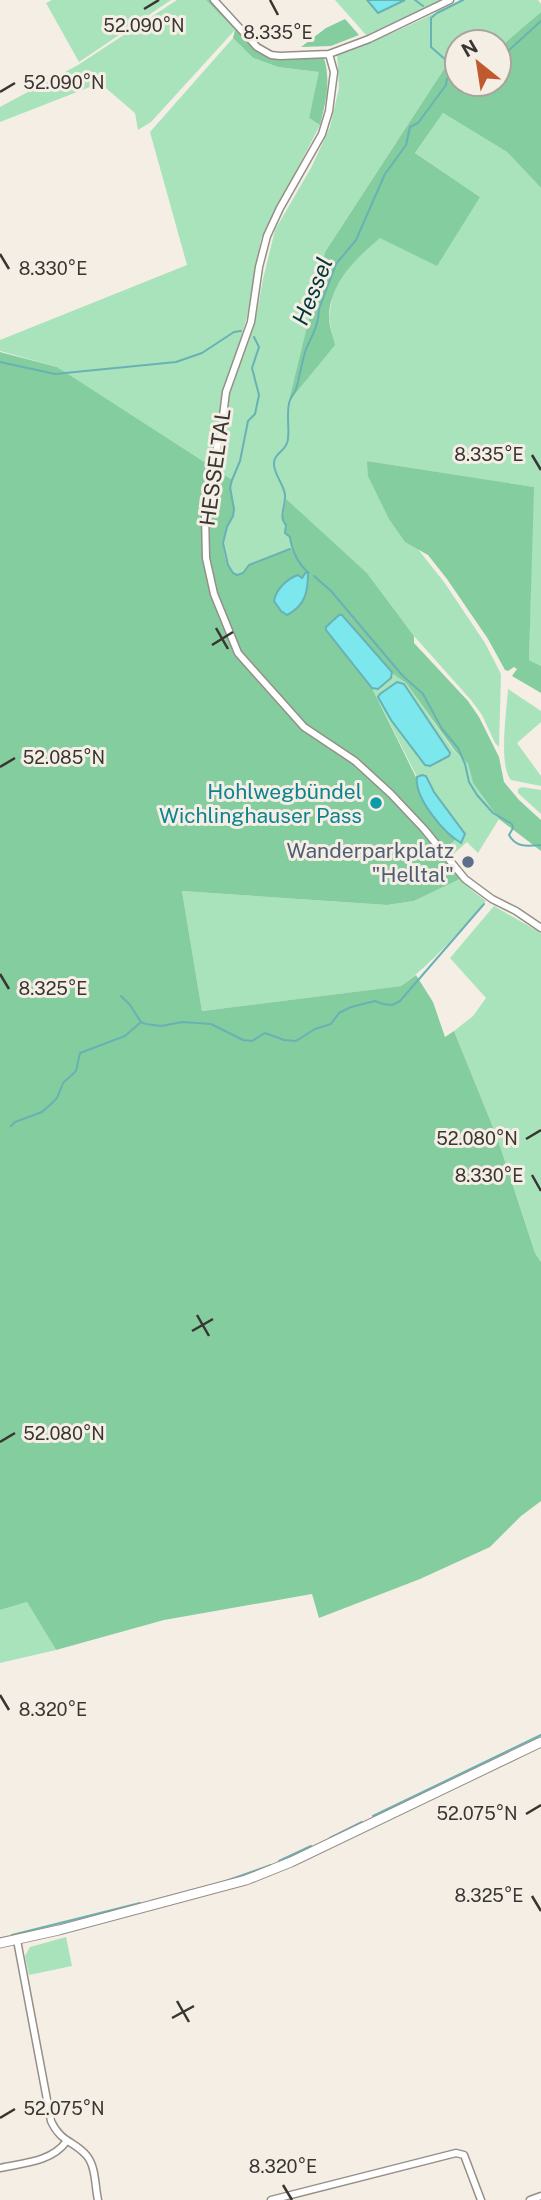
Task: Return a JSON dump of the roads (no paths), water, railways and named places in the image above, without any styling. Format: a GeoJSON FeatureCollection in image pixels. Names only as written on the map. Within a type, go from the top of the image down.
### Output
{"type":"FeatureCollection","features":[{"type":"Feature","properties":{"kind":"main road"},"geometry":{"type":"LineString","coordinates":[[0,1943],[246,1880],[301,1857],[541,1742]]}},
{"type":"Feature","properties":{"kind":"street"},"geometry":{"type":"LineString","coordinates":[[214,0],[264,51],[280,56],[329,54],[369,39],[450,0]]}},
{"type":"Feature","properties":{"kind":"street","name":"HESSELTAL"},"geometry":{"type":"LineString","coordinates":[[329,54],[334,72],[330,111],[318,143],[267,236],[258,267],[251,322],[226,392],[205,514],[206,558],[214,594],[238,653],[304,727],[355,761],[391,794],[424,829],[454,868],[476,889],[541,928]]}},
{"type":"Feature","properties":{"kind":"street"},"geometry":{"type":"LineString","coordinates":[[17,1940],[51,2121],[66,2141],[88,2156],[98,2200]]}},
{"type":"Feature","properties":{"kind":"street"},"geometry":{"type":"LineString","coordinates":[[0,2168],[50,2156],[59,2151],[66,2141]]}},
{"type":"Feature","properties":{"kind":"street"},"geometry":{"type":"LineString","coordinates":[[271,2200],[456,2152],[464,2155],[481,2200]]}},
{"type":"Feature","properties":{"kind":"street"},"geometry":{"type":"LineString","coordinates":[[530,2200],[541,2196]]}},
{"type":"Feature","properties":{"kind":"water"},"geometry":{"type":"Polygon","coordinates":[[[367,0],[405,0],[378,13],[367,0]]]}},
{"type":"Feature","properties":{"kind":"water"},"geometry":{"type":"Polygon","coordinates":[[[306,572],[308,580],[302,603],[287,615],[274,601],[275,597],[286,582],[298,575],[302,578],[306,572]]]}},
{"type":"Feature","properties":{"kind":"water"},"geometry":{"type":"Polygon","coordinates":[[[342,615],[392,672],[391,678],[378,689],[372,688],[326,630],[342,615]]]}},
{"type":"Feature","properties":{"kind":"water"},"geometry":{"type":"Polygon","coordinates":[[[397,682],[404,684],[450,753],[449,756],[430,766],[425,765],[391,720],[378,697],[397,682]]]}},
{"type":"Feature","properties":{"kind":"water"},"geometry":{"type":"Polygon","coordinates":[[[426,776],[434,792],[465,834],[461,843],[439,823],[425,804],[417,785],[417,777],[426,776]]]}},
{"type":"Feature","properties":{"kind":"waterway","name":"Hessel"},"geometry":{"type":"LineString","coordinates":[[415,0],[423,6]]}},
{"type":"Feature","properties":{"kind":"waterway","name":"Hessel"},"geometry":{"type":"LineString","coordinates":[[443,57],[431,47],[431,18],[463,0]]}},
{"type":"Feature","properties":{"kind":"waterway","name":"Hessel"},"geometry":{"type":"LineString","coordinates":[[513,46],[541,21]]}},
{"type":"Feature","properties":{"kind":"waterway","name":"Hessel"},"geometry":{"type":"LineString","coordinates":[[309,573],[299,561],[290,537],[285,533],[286,525],[282,515],[285,495],[274,465],[275,458],[286,446],[288,439],[290,400],[336,264],[356,240],[385,174],[406,145],[410,127],[418,123],[443,89]]}},
{"type":"Feature","properties":{"kind":"waterway","name":"Hessel"},"geometry":{"type":"LineString","coordinates":[[0,362],[55,374],[176,362],[202,353],[234,332],[241,331]]}},
{"type":"Feature","properties":{"kind":"waterway","name":"Hessel"},"geometry":{"type":"LineString","coordinates":[[254,337],[259,347],[252,368],[259,395],[255,414],[248,421],[240,461],[230,488],[234,509],[223,543],[228,565],[237,575],[243,573],[249,565],[290,549]]}},
{"type":"Feature","properties":{"kind":"waterway","name":"Hessel"},"geometry":{"type":"LineString","coordinates":[[314,576],[331,591],[402,675],[423,694],[442,729],[458,748],[469,782],[477,795],[493,813],[512,824],[509,835],[512,839],[523,845],[541,845]]}},
{"type":"Feature","properties":{"kind":"waterway"},"geometry":{"type":"LineString","coordinates":[[121,996],[141,1022],[146,1024],[211,1024],[243,1040],[252,1041],[265,1033],[296,1041],[315,1029],[331,1024],[339,1013],[351,1007],[375,1001],[392,1005],[400,1001],[484,904]]}},
{"type":"Feature","properties":{"kind":"waterway"},"geometry":{"type":"LineString","coordinates":[[11,1126],[42,1112],[57,1098],[63,1083],[76,1071],[80,1053],[125,1036],[141,1022]]}},
{"type":"Feature","properties":{"kind":"waterway"},"geometry":{"type":"LineString","coordinates":[[373,1816],[541,1735]]}},
{"type":"Feature","properties":{"kind":"waterway"},"geometry":{"type":"LineString","coordinates":[[330,1838],[362,1822]]}},
{"type":"Feature","properties":{"kind":"waterway"},"geometry":{"type":"LineString","coordinates":[[279,1861],[311,1846]]}},
{"type":"Feature","properties":{"kind":"waterway"},"geometry":{"type":"LineString","coordinates":[[151,1901],[223,1882],[271,1865]]}},
{"type":"Feature","properties":{"kind":"waterway"},"geometry":{"type":"LineString","coordinates":[[12,1935],[140,1903]]}},
{"type":"Feature","properties":{"kind":"place","name":"Hohlwegbündel Wichlinghauser Pass"},"geometry":{"type":"Point","coordinates":[376,803]}},
{"type":"Feature","properties":{"kind":"place","name":"Wanderparkplatz \"Helltal\""},"geometry":{"type":"Point","coordinates":[468,862]}}]}
